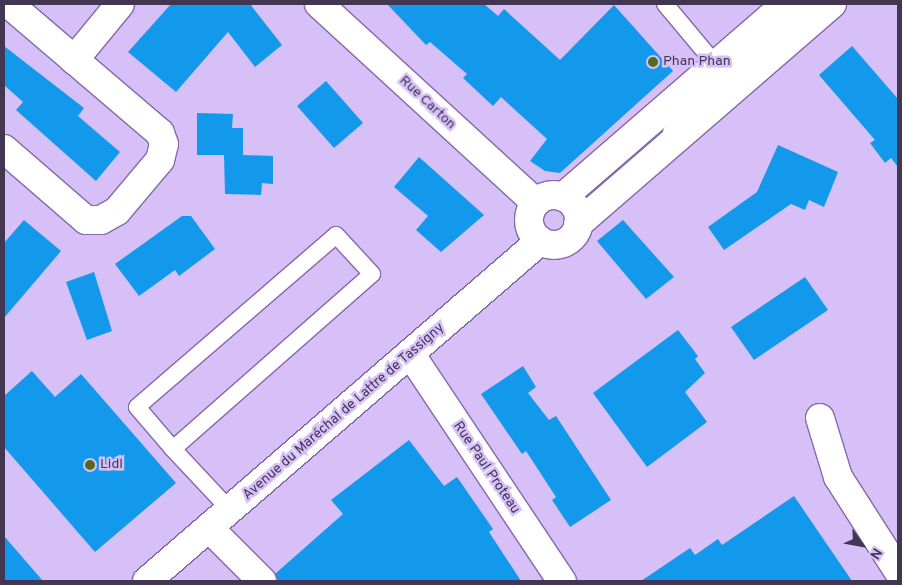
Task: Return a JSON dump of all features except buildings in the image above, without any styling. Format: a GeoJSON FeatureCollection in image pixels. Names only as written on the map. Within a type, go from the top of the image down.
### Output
{"type":"FeatureCollection","features":[{"type":"Feature","properties":{"kind":"street"},"geometry":{"type":"LineString","coordinates":[[4,149],[86,220],[100,220],[118,211],[160,160],[164,144],[160,133],[9,4]]}},
{"type":"Feature","properties":{"kind":"street"},"geometry":{"type":"LineString","coordinates":[[74,60],[120,4]]}},
{"type":"Feature","properties":{"kind":"street","name":"Rue Carton"},"geometry":{"type":"LineString","coordinates":[[319,4],[536,203]]}},
{"type":"Feature","properties":{"kind":"street"},"geometry":{"type":"LineString","coordinates":[[563,197],[786,4]]}},
{"type":"Feature","properties":{"kind":"street"},"geometry":{"type":"LineString","coordinates":[[578,224],[576,209],[563,197],[548,196],[536,203],[531,210],[530,227],[540,241],[555,245],[571,239],[578,224],[832,4]]}},
{"type":"Feature","properties":{"kind":"street","name":"Avenue du Maréchal de Lattre de Tassigny"},"geometry":{"type":"LineString","coordinates":[[147,581],[411,355],[540,241]]}},
{"type":"Feature","properties":{"kind":"street","name":"Rue Paul Proteau"},"geometry":{"type":"LineString","coordinates":[[411,355],[562,581]]}},
{"type":"Feature","properties":{"kind":"street"},"geometry":{"type":"LineString","coordinates":[[820,418],[838,478],[898,570]]}},
{"type":"Feature","properties":{"kind":"street"},"geometry":{"type":"LineString","coordinates":[[209,528],[262,581]]}},
{"type":"Feature","properties":{"kind":"lane"},"geometry":{"type":"LineString","coordinates":[[665,4],[716,65]]}},
{"type":"Feature","properties":{"kind":"lane"},"geometry":{"type":"LineString","coordinates":[[645,165],[689,107],[808,4]]}},
{"type":"Feature","properties":{"kind":"lane"},"geometry":{"type":"LineString","coordinates":[[173,449],[372,274],[336,234],[137,407],[173,449],[230,510]]}},
{"type":"Feature","properties":{"kind":"place","name":"Phan Phan"},"geometry":{"type":"Point","coordinates":[653,62]}},
{"type":"Feature","properties":{"kind":"place","name":"Lidl"},"geometry":{"type":"Point","coordinates":[90,465]}}]}
